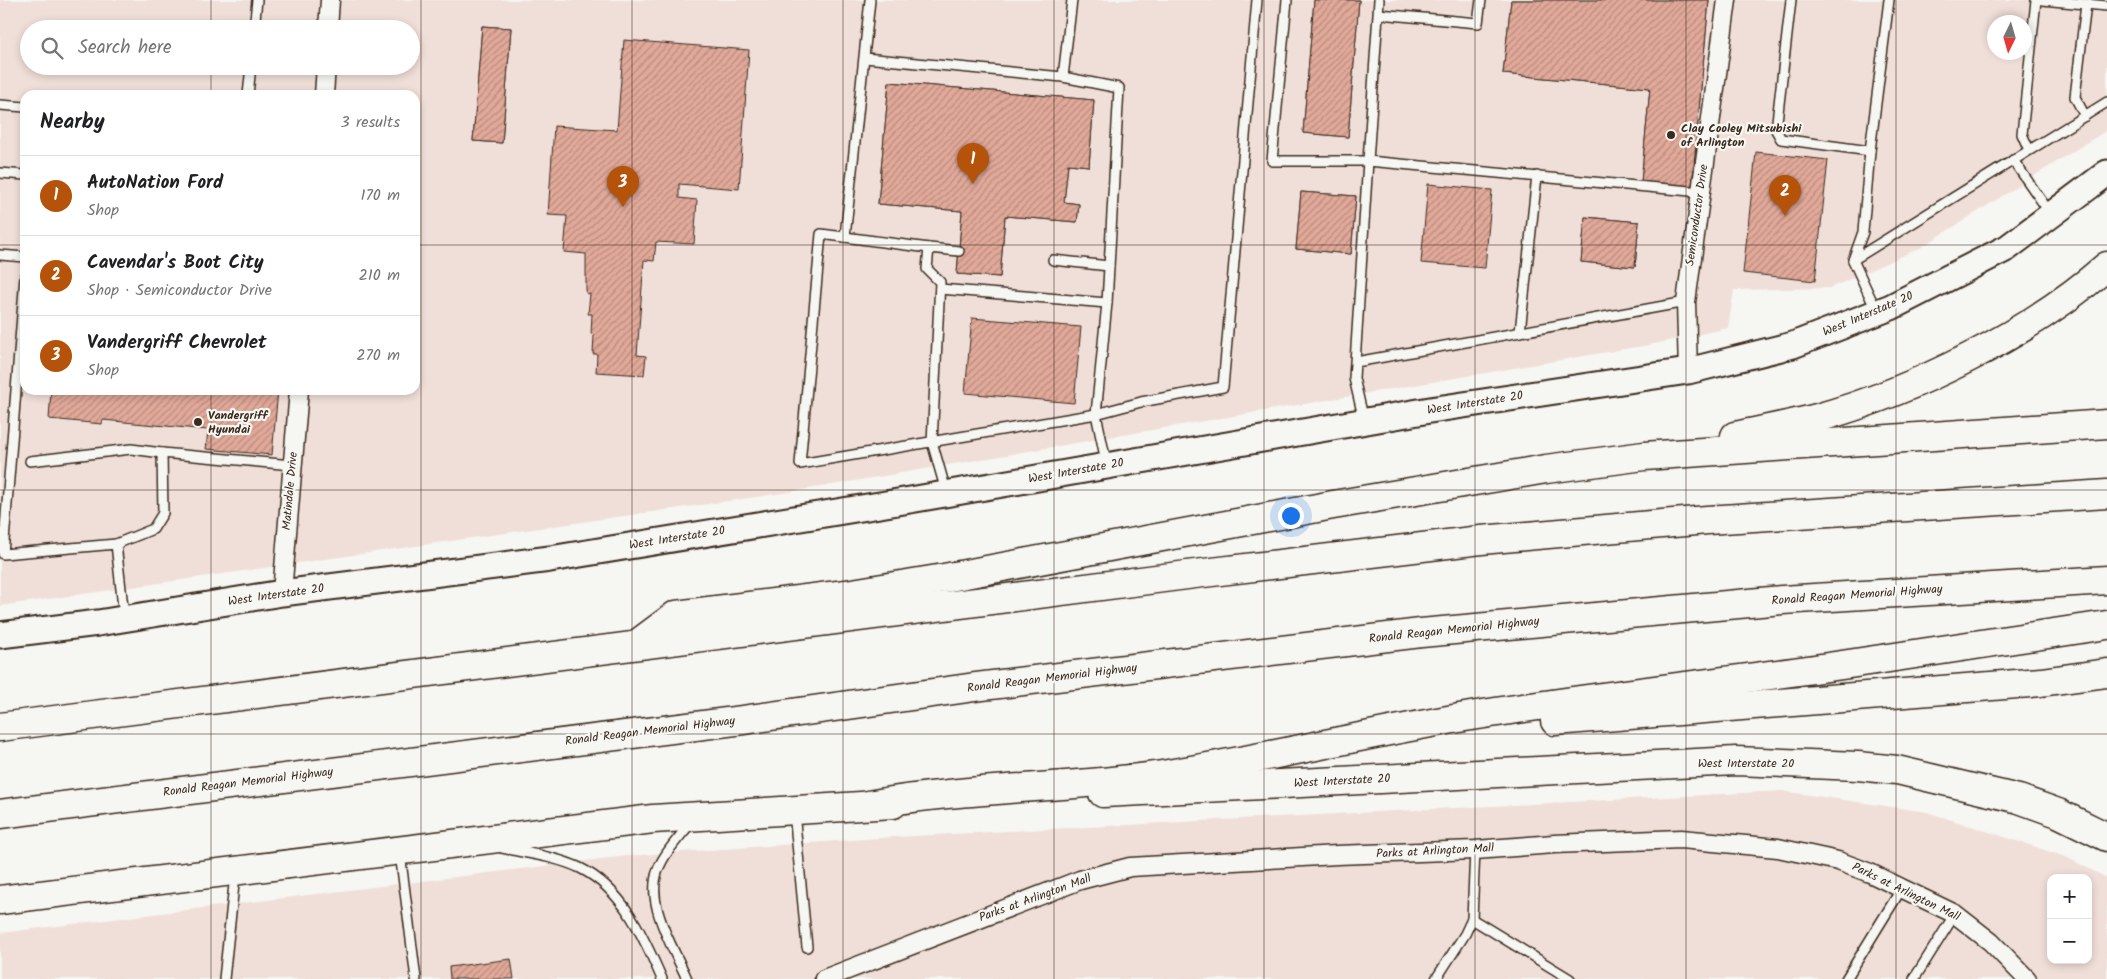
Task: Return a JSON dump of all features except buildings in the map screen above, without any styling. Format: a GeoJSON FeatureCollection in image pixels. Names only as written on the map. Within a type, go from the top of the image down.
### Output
{"type":"FeatureCollection","features":[{"type":"Feature","properties":{"kind":"main road","name":"West Interstate 20"},"geometry":{"type":"LineString","coordinates":[[0,635],[124,619],[282,593],[550,559],[947,494],[1364,421],[1688,371],[1794,345],[1878,312],[2007,248],[2107,173]]}},
{"type":"Feature","properties":{"kind":"main road"},"geometry":{"type":"LineString","coordinates":[[1644,456],[1817,418],[1890,393],[1970,358],[2060,302],[2107,266]]}},
{"type":"Feature","properties":{"kind":"main road"},"geometry":{"type":"LineString","coordinates":[[636,645],[676,615],[944,578],[1333,505],[1546,469],[1644,456],[2107,424]]}},
{"type":"Feature","properties":{"kind":"main road"},"geometry":{"type":"LineString","coordinates":[[0,727],[1195,574],[1481,540],[1707,520],[2107,494]]}},
{"type":"Feature","properties":{"kind":"main road","name":"Ronald Reagan Memorial Highway"},"geometry":{"type":"LineString","coordinates":[[0,814],[743,720],[1114,670],[1421,633],[1772,600],[2107,580]]}},
{"type":"Feature","properties":{"kind":"main road"},"geometry":{"type":"LineString","coordinates":[[1271,757],[1344,740],[1465,717],[1813,669],[2107,625]]}},
{"type":"Feature","properties":{"kind":"main road"},"geometry":{"type":"LineString","coordinates":[[868,805],[907,798],[1068,785],[1158,775],[1271,757],[1353,749],[1457,732],[1553,721],[2041,682],[2107,673]]}},
{"type":"Feature","properties":{"kind":"main road","name":"West Interstate 20"},"geometry":{"type":"LineString","coordinates":[[0,900],[697,815],[1736,761],[1858,766],[1897,770],[2019,799],[2058,812],[2107,837]]}},
{"type":"Feature","properties":{"kind":"street"},"geometry":{"type":"LineString","coordinates":[[329,20],[330,0]]}},
{"type":"Feature","properties":{"kind":"street","name":"Semiconductor Drive"},"geometry":{"type":"LineString","coordinates":[[1688,371],[1686,302],[1727,0]]}},
{"type":"Feature","properties":{"kind":"street"},"geometry":{"type":"LineString","coordinates":[[324,90],[325,75]]}},
{"type":"Feature","properties":{"kind":"street","name":"Matindale Drive"},"geometry":{"type":"LineString","coordinates":[[282,593],[299,395]]}},
{"type":"Feature","properties":{"kind":"street","name":"Parks at Arlington Mall"},"geometry":{"type":"LineString","coordinates":[[824,979],[1080,880],[1130,867],[1662,840],[1732,843],[1778,848],[1838,861],[1870,872],[1955,914],[1991,942],[2027,979]]}},
{"type":"Feature","properties":{"kind":"lane"},"geometry":{"type":"LineString","coordinates":[[255,20],[257,0]]}},
{"type":"Feature","properties":{"kind":"lane"},"geometry":{"type":"LineString","coordinates":[[324,0],[330,0]]}},
{"type":"Feature","properties":{"kind":"lane"},"geometry":{"type":"LineString","coordinates":[[845,237],[870,0]]}},
{"type":"Feature","properties":{"kind":"lane"},"geometry":{"type":"LineString","coordinates":[[1063,77],[1072,0]]}},
{"type":"Feature","properties":{"kind":"lane"},"geometry":{"type":"LineString","coordinates":[[959,251],[821,234],[800,464],[1096,414],[1141,402],[1223,386],[1257,0]]}},
{"type":"Feature","properties":{"kind":"lane"},"geometry":{"type":"LineString","coordinates":[[1287,0],[1272,161],[1368,161],[1700,192]]}},
{"type":"Feature","properties":{"kind":"lane"},"geometry":{"type":"LineString","coordinates":[[1364,421],[1354,378],[1379,0]]}},
{"type":"Feature","properties":{"kind":"lane"},"geometry":{"type":"LineString","coordinates":[[1379,14],[1478,22],[1481,0]]}},
{"type":"Feature","properties":{"kind":"lane"},"geometry":{"type":"LineString","coordinates":[[1790,0],[1776,130],[1781,139],[1870,151]]}},
{"type":"Feature","properties":{"kind":"lane"},"geometry":{"type":"LineString","coordinates":[[1878,312],[1853,260],[1864,232],[1870,151],[1889,0]]}},
{"type":"Feature","properties":{"kind":"lane"},"geometry":{"type":"LineString","coordinates":[[2029,150],[2022,134],[2036,0]]}},
{"type":"Feature","properties":{"kind":"lane"},"geometry":{"type":"LineString","coordinates":[[2042,0],[2107,6]]}},
{"type":"Feature","properties":{"kind":"lane"},"geometry":{"type":"LineString","coordinates":[[2084,116],[2075,97],[2086,4]]}},
{"type":"Feature","properties":{"kind":"lane"},"geometry":{"type":"LineString","coordinates":[[865,58],[1063,77],[1118,88],[1109,266],[1096,414],[1107,466]]}},
{"type":"Feature","properties":{"kind":"lane"},"geometry":{"type":"LineString","coordinates":[[249,90],[250,75]]}},
{"type":"Feature","properties":{"kind":"lane"},"geometry":{"type":"LineString","coordinates":[[1853,260],[2107,102]]}},
{"type":"Feature","properties":{"kind":"lane"},"geometry":{"type":"LineString","coordinates":[[0,105],[20,107]]}},
{"type":"Feature","properties":{"kind":"lane"},"geometry":{"type":"LineString","coordinates":[[2014,160],[2052,215]]}},
{"type":"Feature","properties":{"kind":"lane"},"geometry":{"type":"LineString","coordinates":[[0,173],[20,175]]}},
{"type":"Feature","properties":{"kind":"lane"},"geometry":{"type":"LineString","coordinates":[[1520,332],[1537,176]]}},
{"type":"Feature","properties":{"kind":"lane"},"geometry":{"type":"LineString","coordinates":[[929,248],[927,269],[940,282],[932,442],[947,494]]}},
{"type":"Feature","properties":{"kind":"lane"},"geometry":{"type":"LineString","coordinates":[[0,255],[20,257]]}},
{"type":"Feature","properties":{"kind":"lane"},"geometry":{"type":"LineString","coordinates":[[1053,260],[1109,266]]}},
{"type":"Feature","properties":{"kind":"lane"},"geometry":{"type":"LineString","coordinates":[[940,289],[1106,303]]}},
{"type":"Feature","properties":{"kind":"lane"},"geometry":{"type":"LineString","coordinates":[[1356,362],[1686,302]]}},
{"type":"Feature","properties":{"kind":"lane"},"geometry":{"type":"LineString","coordinates":[[20,352],[1,554],[116,544],[153,529],[163,513],[162,454]]}},
{"type":"Feature","properties":{"kind":"lane"},"geometry":{"type":"LineString","coordinates":[[30,462],[131,449],[162,454],[292,466]]}},
{"type":"Feature","properties":{"kind":"lane"},"geometry":{"type":"LineString","coordinates":[[116,544],[124,619]]}},
{"type":"Feature","properties":{"kind":"lane"},"geometry":{"type":"LineString","coordinates":[[793,810],[807,947]]}},
{"type":"Feature","properties":{"kind":"lane"},"geometry":{"type":"LineString","coordinates":[[687,979],[660,918],[654,896],[656,877],[660,864],[697,815]]}},
{"type":"Feature","properties":{"kind":"lane"},"geometry":{"type":"LineString","coordinates":[[473,842],[540,856],[579,868],[606,885],[627,910],[662,979]]}},
{"type":"Feature","properties":{"kind":"lane"},"geometry":{"type":"LineString","coordinates":[[1436,979],[1465,934],[1472,919],[1475,850]]}},
{"type":"Feature","properties":{"kind":"lane"},"geometry":{"type":"LineString","coordinates":[[400,851],[416,979]]}},
{"type":"Feature","properties":{"kind":"lane"},"geometry":{"type":"LineString","coordinates":[[224,979],[236,870]]}},
{"type":"Feature","properties":{"kind":"lane"},"geometry":{"type":"LineString","coordinates":[[1846,979],[1902,888]]}},
{"type":"Feature","properties":{"kind":"lane"},"geometry":{"type":"LineString","coordinates":[[1914,979],[1955,914]]}},
{"type":"Feature","properties":{"kind":"lane"},"geometry":{"type":"LineString","coordinates":[[1472,919],[1570,979]]}},
{"type":"Feature","properties":{"kind":"shaded area"},"geometry":{"type":"Polygon","coordinates":[[[0,0],[2107,0],[2107,130],[1920,248],[1830,288],[1734,290],[1728,328],[1654,344],[790,492],[0,606],[0,0]]]}},
{"type":"Feature","properties":{"kind":"shaded area"},"geometry":{"type":"Polygon","coordinates":[[[1782,791],[1927,812],[2066,857],[2107,878],[2107,979],[0,979],[0,933],[626,856],[894,837],[1782,791]]]}},
{"type":"Feature","properties":{"kind":"place","name":"Clay Cooley Mitsubishi of Arlington"},"geometry":{"type":"Point","coordinates":[1671,135]}},
{"type":"Feature","properties":{"kind":"place","name":"AutoNation Ford"},"geometry":{"type":"Point","coordinates":[973,184]}},
{"type":"Feature","properties":{"kind":"place","name":"Vandergriff Chevrolet"},"geometry":{"type":"Point","coordinates":[623,207]}},
{"type":"Feature","properties":{"kind":"place","name":"Cavendar's Boot City"},"geometry":{"type":"Point","coordinates":[1785,216]}},
{"type":"Feature","properties":{"kind":"place","name":"Vandergriff Hyundai"},"geometry":{"type":"Point","coordinates":[198,422]}}]}
